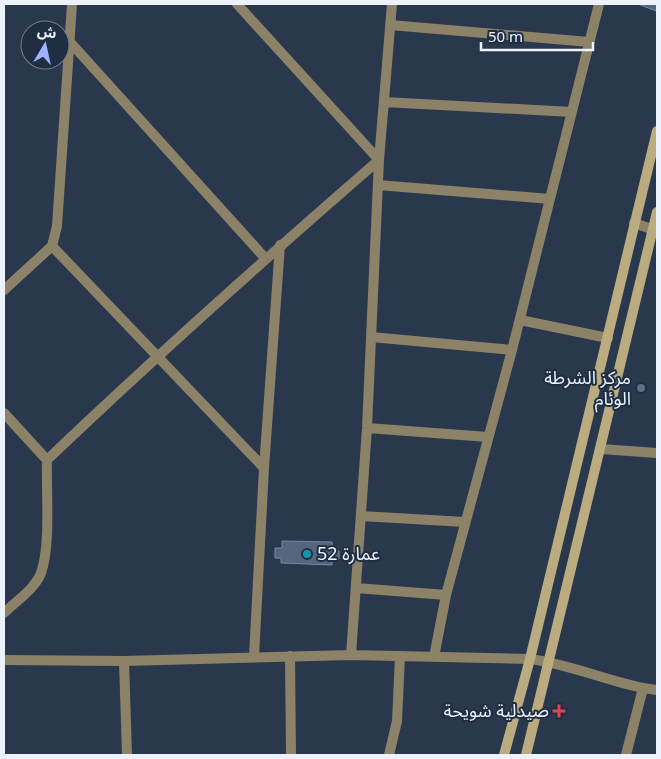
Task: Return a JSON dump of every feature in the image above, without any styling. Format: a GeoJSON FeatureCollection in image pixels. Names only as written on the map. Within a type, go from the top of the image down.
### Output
{"type":"FeatureCollection","features":[{"type":"Feature","properties":{"kind":"main road"},"geometry":{"type":"LineString","coordinates":[[504,755],[530,659],[657,131]]}},
{"type":"Feature","properties":{"kind":"main road"},"geometry":{"type":"LineString","coordinates":[[526,755],[655,231],[657,212]]}},
{"type":"Feature","properties":{"kind":"street"},"geometry":{"type":"LineString","coordinates":[[72,4],[70,42],[265,258]]}},
{"type":"Feature","properties":{"kind":"street"},"geometry":{"type":"LineString","coordinates":[[237,4],[379,160]]}},
{"type":"Feature","properties":{"kind":"street"},"geometry":{"type":"LineString","coordinates":[[351,655],[367,428],[379,160],[392,4]]}},
{"type":"Feature","properties":{"kind":"street"},"geometry":{"type":"LineString","coordinates":[[434,657],[446,595],[520,320],[599,4]]}},
{"type":"Feature","properties":{"kind":"street"},"geometry":{"type":"LineString","coordinates":[[390,25],[589,42]]}},
{"type":"Feature","properties":{"kind":"street"},"geometry":{"type":"LineString","coordinates":[[4,290],[52,246],[57,226],[68,70]]}},
{"type":"Feature","properties":{"kind":"street"},"geometry":{"type":"LineString","coordinates":[[384,102],[572,112]]}},
{"type":"Feature","properties":{"kind":"street"},"geometry":{"type":"LineString","coordinates":[[47,460],[157,356],[265,258],[379,160]]}},
{"type":"Feature","properties":{"kind":"street"},"geometry":{"type":"LineString","coordinates":[[378,185],[550,200]]}},
{"type":"Feature","properties":{"kind":"street"},"geometry":{"type":"LineString","coordinates":[[634,223],[655,231]]}},
{"type":"Feature","properties":{"kind":"street"},"geometry":{"type":"LineString","coordinates":[[52,246],[264,468]]}},
{"type":"Feature","properties":{"kind":"street"},"geometry":{"type":"LineString","coordinates":[[254,656],[264,468],[280,246]]}},
{"type":"Feature","properties":{"kind":"street"},"geometry":{"type":"LineString","coordinates":[[520,320],[608,338]]}},
{"type":"Feature","properties":{"kind":"street"},"geometry":{"type":"LineString","coordinates":[[371,337],[512,350]]}},
{"type":"Feature","properties":{"kind":"street"},"geometry":{"type":"LineString","coordinates":[[4,413],[47,460],[45,550],[40,574],[34,584],[4,612]]}},
{"type":"Feature","properties":{"kind":"street"},"geometry":{"type":"LineString","coordinates":[[367,428],[488,437]]}},
{"type":"Feature","properties":{"kind":"street"},"geometry":{"type":"LineString","coordinates":[[601,448],[657,454]]}},
{"type":"Feature","properties":{"kind":"street"},"geometry":{"type":"LineString","coordinates":[[361,516],[465,522]]}},
{"type":"Feature","properties":{"kind":"street"},"geometry":{"type":"LineString","coordinates":[[356,588],[446,595]]}},
{"type":"Feature","properties":{"kind":"street"},"geometry":{"type":"LineString","coordinates":[[4,660],[124,661],[254,656],[351,655],[530,659],[550,662],[614,682],[657,690]]}},
{"type":"Feature","properties":{"kind":"street"},"geometry":{"type":"LineString","coordinates":[[290,656],[291,755]]}},
{"type":"Feature","properties":{"kind":"street"},"geometry":{"type":"LineString","coordinates":[[389,755],[397,721],[400,656]]}},
{"type":"Feature","properties":{"kind":"street"},"geometry":{"type":"LineString","coordinates":[[124,661],[127,755]]}},
{"type":"Feature","properties":{"kind":"street"},"geometry":{"type":"LineString","coordinates":[[626,755],[643,688]]}},
{"type":"Feature","properties":{"kind":"building"},"geometry":{"type":"Polygon","coordinates":[[[638,4],[657,4],[656,11],[638,4]]]}},
{"type":"Feature","properties":{"kind":"building","name":"عمارة 52"},"geometry":{"type":"Polygon","coordinates":[[[282,541],[332,542],[333,551],[339,551],[339,559],[332,560],[332,565],[281,563],[281,558],[275,558],[275,548],[282,548],[282,541]]]}},
{"type":"Feature","properties":{"kind":"place","name":"مركز الشرطة الوئام"},"geometry":{"type":"Point","coordinates":[641,388]}},
{"type":"Feature","properties":{"kind":"place","name":"عمارة 52"},"geometry":{"type":"Point","coordinates":[307,554]}},
{"type":"Feature","properties":{"kind":"place","name":"صيدلية شويحة"},"geometry":{"type":"Point","coordinates":[559,711]}}]}
